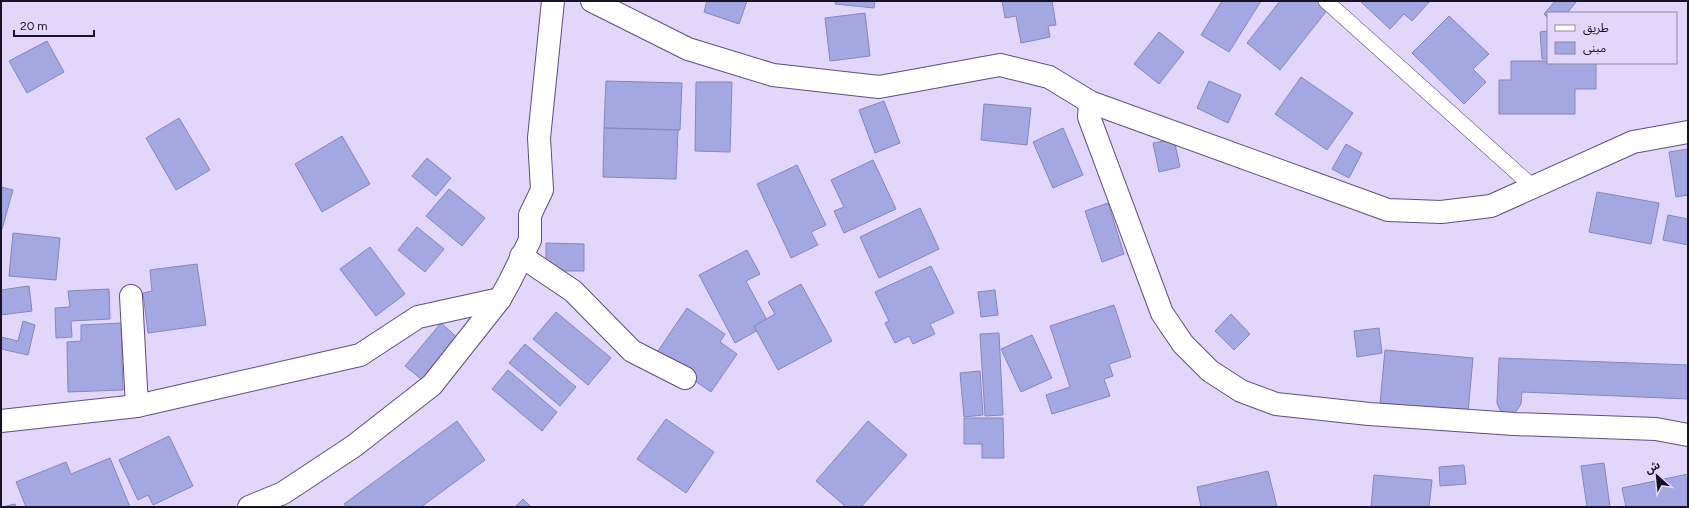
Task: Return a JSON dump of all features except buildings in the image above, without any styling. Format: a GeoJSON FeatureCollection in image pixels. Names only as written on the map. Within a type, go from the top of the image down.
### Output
{"type":"FeatureCollection","features":[{"type":"Feature","properties":{"kind":"street"},"geometry":{"type":"LineString","coordinates":[[249,507],[283,492],[354,446],[432,385],[500,299],[530,240],[530,215],[542,190],[540,138],[553,1]]}},
{"type":"Feature","properties":{"kind":"street"},"geometry":{"type":"LineString","coordinates":[[592,1],[688,49],[773,75],[879,87],[1000,65],[1049,77],[1090,102],[1388,210],[1441,212],[1491,206],[1633,142],[1688,132]]}},
{"type":"Feature","properties":{"kind":"street"},"geometry":{"type":"LineString","coordinates":[[1090,102],[1089,117],[1162,314],[1183,344],[1210,371],[1241,390],[1276,404],[1369,414],[1514,424],[1656,429],[1688,435]]}},
{"type":"Feature","properties":{"kind":"street"},"geometry":{"type":"LineString","coordinates":[[521,256],[573,291],[632,351],[684,378]]}},
{"type":"Feature","properties":{"kind":"street"},"geometry":{"type":"LineString","coordinates":[[131,296],[137,406]]}},
{"type":"Feature","properties":{"kind":"street"},"geometry":{"type":"LineString","coordinates":[[1,421],[137,406],[360,355],[418,318],[500,299]]}},
{"type":"Feature","properties":{"kind":"lane"},"geometry":{"type":"LineString","coordinates":[[1326,1],[1533,187]]}}]}
